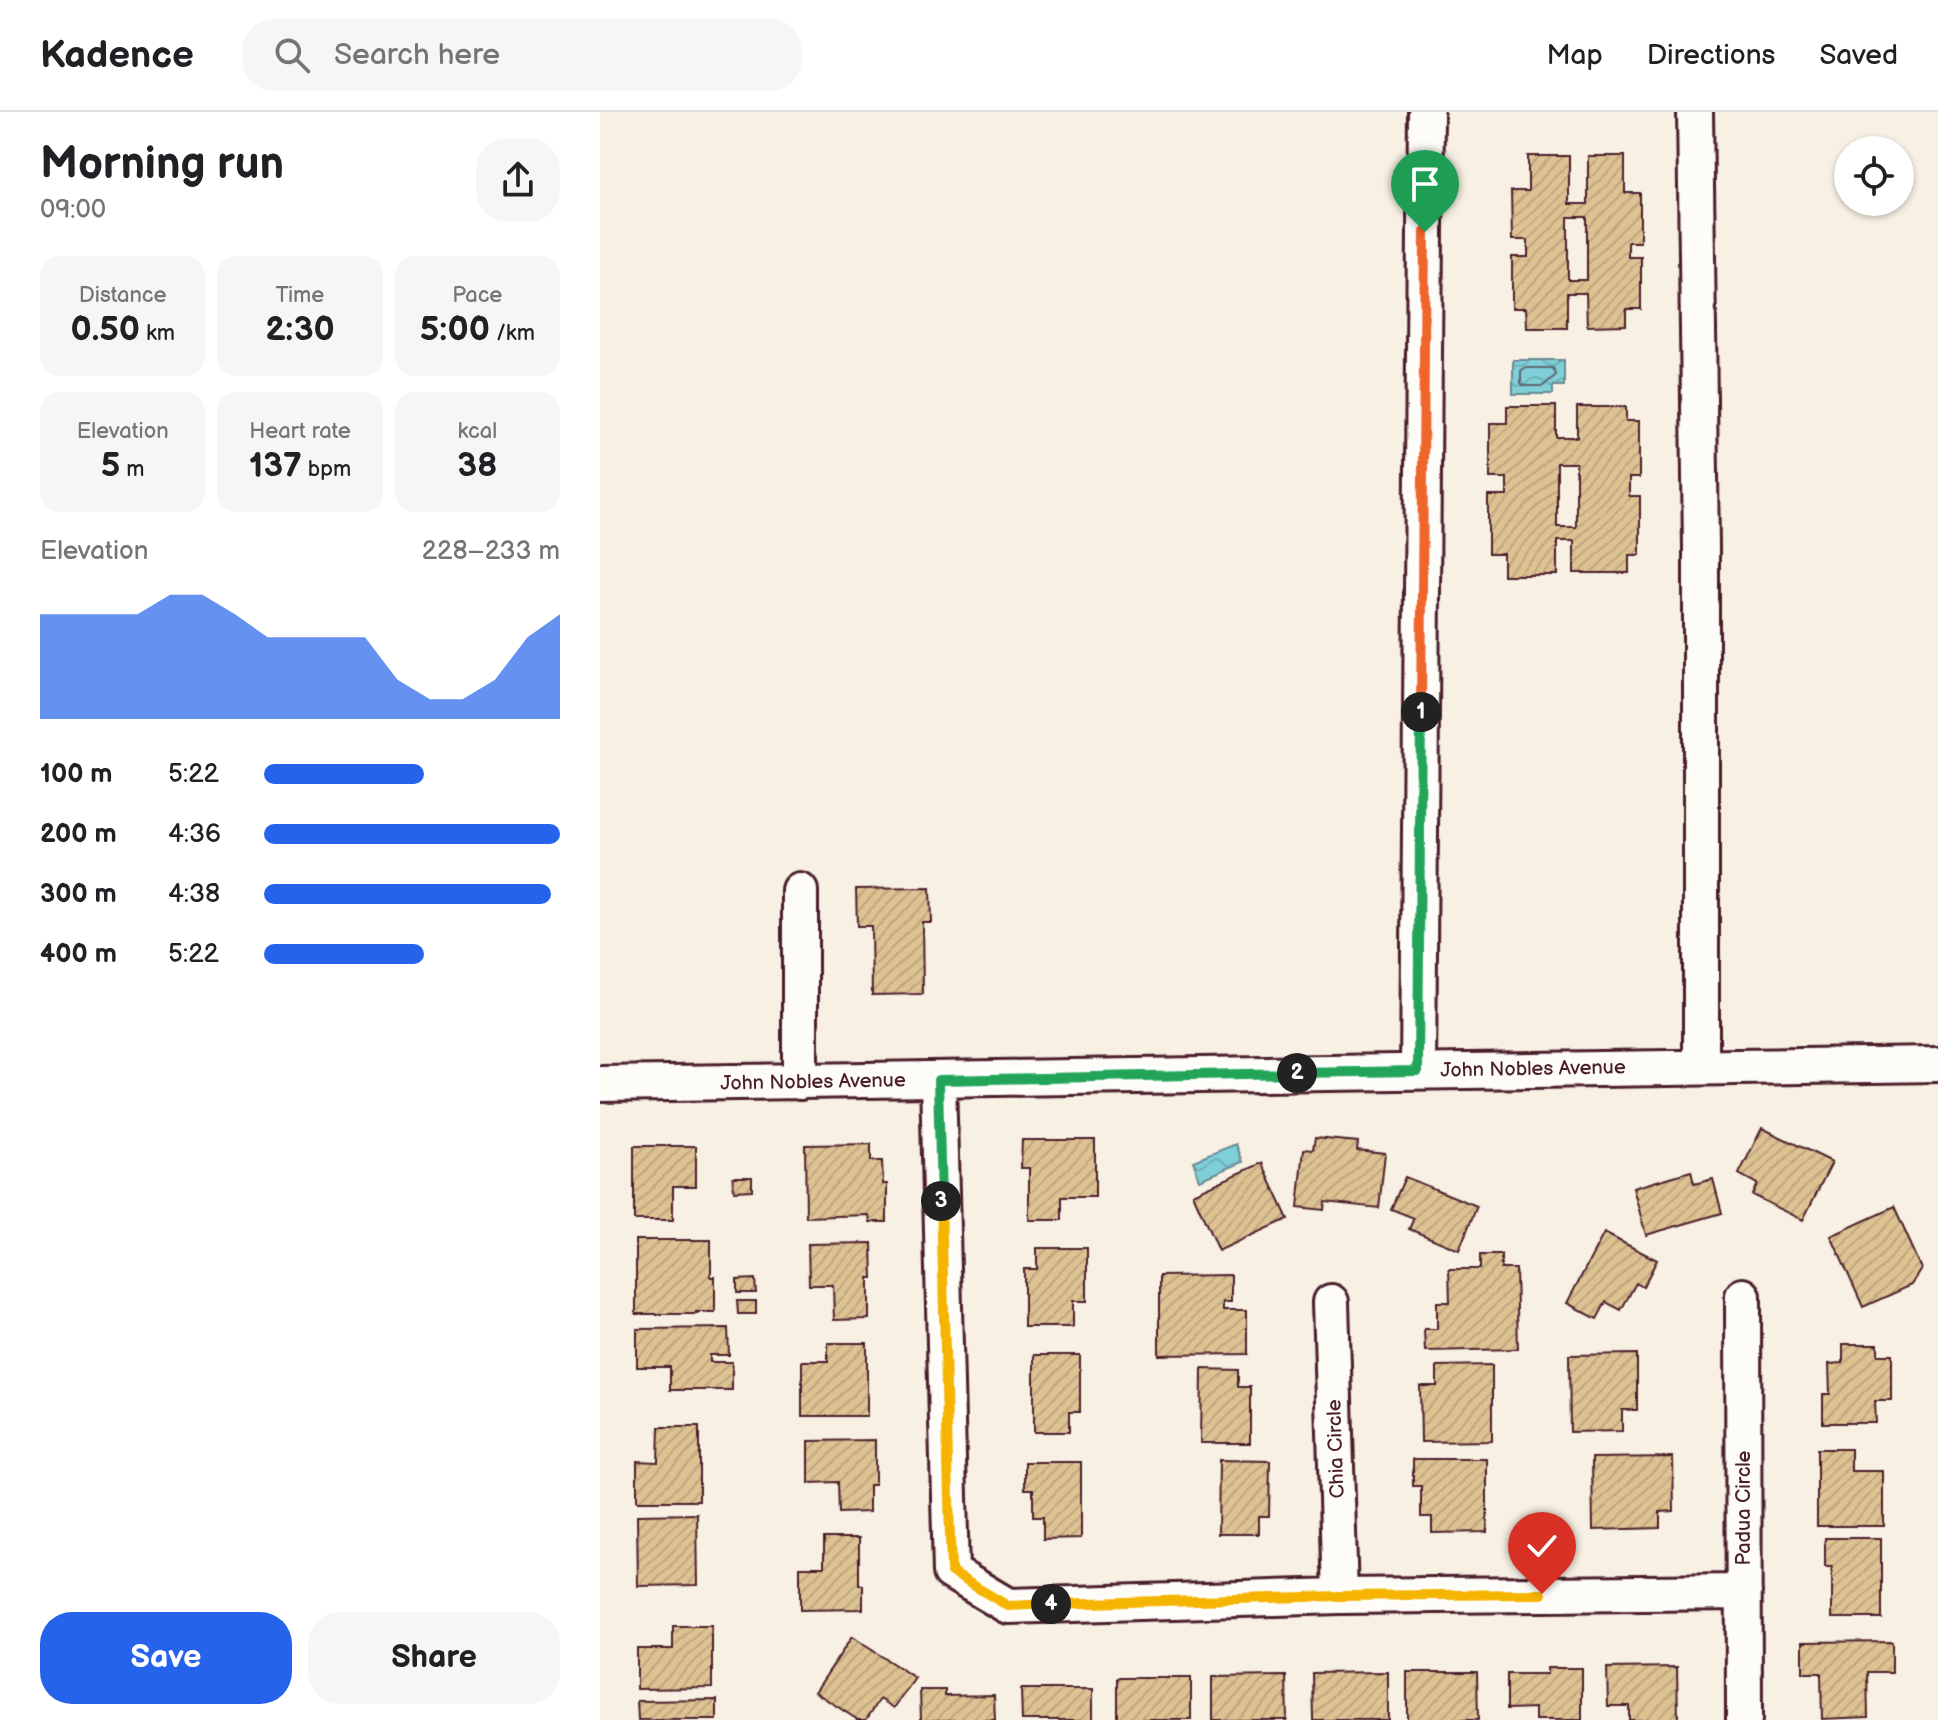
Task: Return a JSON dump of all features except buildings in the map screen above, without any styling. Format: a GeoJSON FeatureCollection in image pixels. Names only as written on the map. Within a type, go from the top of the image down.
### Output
{"type":"FeatureCollection","features":[{"type":"Feature","properties":{"kind":"street"},"geometry":{"type":"LineString","coordinates":[[1418,1071],[1426,112]]}},
{"type":"Feature","properties":{"kind":"street"},"geometry":{"type":"LineString","coordinates":[[1695,112],[1701,547],[1701,1067]]}},
{"type":"Feature","properties":{"kind":"street"},"geometry":{"type":"LineString","coordinates":[[800,891],[800,1082]]}},
{"type":"Feature","properties":{"kind":"street","name":"John Nobles Avenue"},"geometry":{"type":"LineString","coordinates":[[600,1084],[1938,1064]]}},
{"type":"Feature","properties":{"kind":"street"},"geometry":{"type":"LineString","coordinates":[[938,1080],[951,1572],[1008,1606],[1340,1596],[1744,1592]]}},
{"type":"Feature","properties":{"kind":"street","name":"Padua Circle"},"geometry":{"type":"LineString","coordinates":[[1743,1296],[1744,1720]]}},
{"type":"Feature","properties":{"kind":"street","name":"Chia Circle"},"geometry":{"type":"LineString","coordinates":[[1331,1302],[1340,1596]]}},
{"type":"Feature","properties":{"kind":"water"},"geometry":{"type":"Polygon","coordinates":[[[1513,360],[1564,360],[1564,386],[1553,386],[1553,394],[1513,394],[1513,360]]]}},
{"type":"Feature","properties":{"kind":"water"},"geometry":{"type":"Polygon","coordinates":[[[1236,1144],[1243,1162],[1200,1180],[1193,1161],[1236,1144]]]}},
{"type":"Feature","properties":{"kind":"route"},"geometry":{"type":"LineString","coordinates":[[1425,232],[1418,1071],[938,1080],[951,1572],[1008,1606],[1340,1596],[1542,1594]]}}]}
